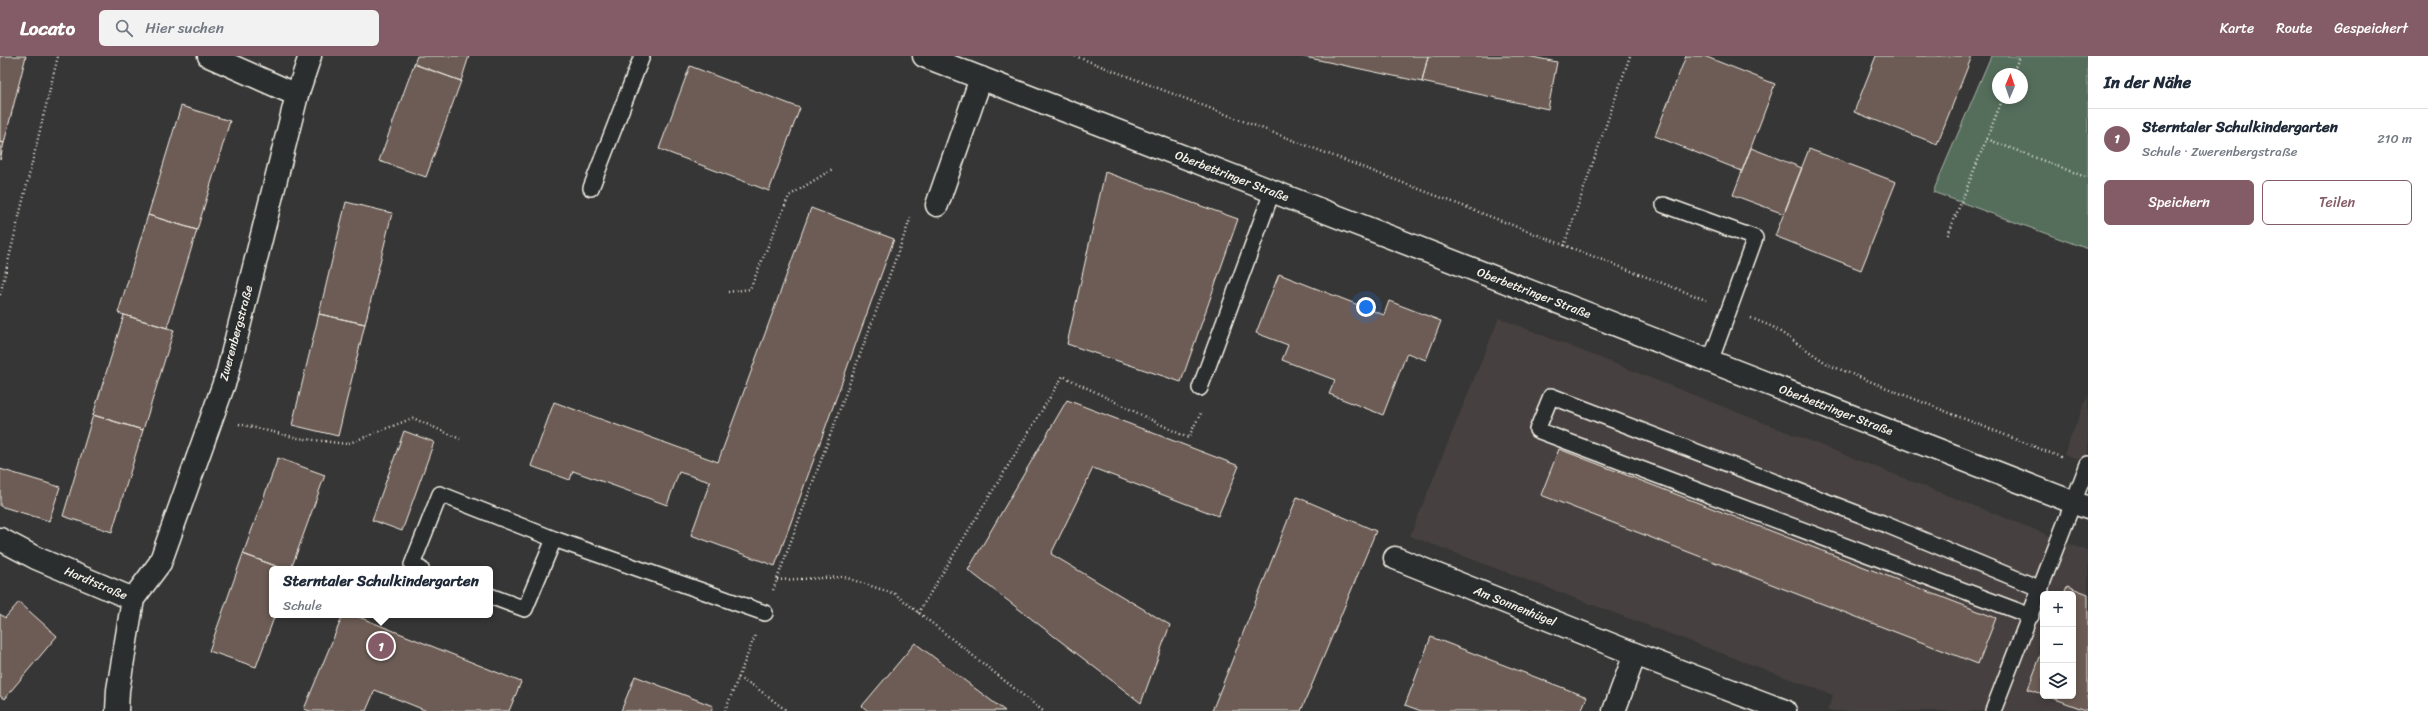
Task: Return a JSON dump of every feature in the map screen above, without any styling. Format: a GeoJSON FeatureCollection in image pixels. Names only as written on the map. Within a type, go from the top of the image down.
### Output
{"type":"FeatureCollection","features":[{"type":"Feature","properties":{"kind":"street"},"geometry":{"type":"LineString","coordinates":[[209,56],[297,95]]}},
{"type":"Feature","properties":{"kind":"street","name":"Zwerenbergstraße"},"geometry":{"type":"LineString","coordinates":[[133,599],[160,563],[226,375],[297,95],[310,56]]}},
{"type":"Feature","properties":{"kind":"street","name":"Oberbettringer Straße"},"geometry":{"type":"LineString","coordinates":[[924,56],[1710,362],[2080,504]]}},
{"type":"Feature","properties":{"kind":"street"},"geometry":{"type":"LineString","coordinates":[[936,205],[981,78]]}},
{"type":"Feature","properties":{"kind":"street","name":"Hardtstraße"},"geometry":{"type":"LineString","coordinates":[[0,539],[36,558],[133,599],[118,690],[117,711]]}},
{"type":"Feature","properties":{"kind":"street","name":"Am Sonnenhügel"},"geometry":{"type":"LineString","coordinates":[[1395,558],[1635,654],[1785,711]]}},
{"type":"Feature","properties":{"kind":"street"},"geometry":{"type":"LineString","coordinates":[[1614,711],[1635,654]]}},
{"type":"Feature","properties":{"kind":"lane"},"geometry":{"type":"LineString","coordinates":[[591,188],[642,56]]}},
{"type":"Feature","properties":{"kind":"lane"},"geometry":{"type":"LineString","coordinates":[[1200,388],[1272,192]]}},
{"type":"Feature","properties":{"kind":"lane"},"geometry":{"type":"LineString","coordinates":[[1664,205],[1755,238],[1710,362]]}},
{"type":"Feature","properties":{"kind":"lane"},"geometry":{"type":"LineString","coordinates":[[2031,616],[1537,430],[1551,396],[1882,523],[2040,589]]}},
{"type":"Feature","properties":{"kind":"lane"},"geometry":{"type":"LineString","coordinates":[[1993,711],[2031,616],[2040,589],[2080,504],[2087,466]]}},
{"type":"Feature","properties":{"kind":"lane"},"geometry":{"type":"LineString","coordinates":[[414,566],[412,565],[440,494],[554,539],[765,613]]}},
{"type":"Feature","properties":{"kind":"lane"},"geometry":{"type":"LineString","coordinates":[[493,597],[525,609],[554,539]]}},
{"type":"Feature","properties":{"kind":"path"},"geometry":{"type":"LineString","coordinates":[[0,295],[58,56]]}},
{"type":"Feature","properties":{"kind":"path"},"geometry":{"type":"LineString","coordinates":[[1075,56],[1729,309],[1772,327],[1829,365],[2087,466]]}},
{"type":"Feature","properties":{"kind":"path"},"geometry":{"type":"LineString","coordinates":[[1564,246],[1630,56]]}},
{"type":"Feature","properties":{"kind":"path"},"geometry":{"type":"LineString","coordinates":[[2015,68],[2020,56]]}},
{"type":"Feature","properties":{"kind":"path"},"geometry":{"type":"LineString","coordinates":[[1948,235],[2001,104]]}},
{"type":"Feature","properties":{"kind":"path"},"geometry":{"type":"LineString","coordinates":[[1987,138],[2088,178]]}},
{"type":"Feature","properties":{"kind":"path"},"geometry":{"type":"LineString","coordinates":[[728,292],[750,289],[789,196],[834,168]]}},
{"type":"Feature","properties":{"kind":"path"},"geometry":{"type":"LineString","coordinates":[[725,711],[765,613],[912,214]]}},
{"type":"Feature","properties":{"kind":"path"},"geometry":{"type":"LineString","coordinates":[[918,613],[1063,376],[1188,438],[1207,401],[1200,388]]}},
{"type":"Feature","properties":{"kind":"path"},"geometry":{"type":"LineString","coordinates":[[211,418],[298,438],[347,444],[413,418],[460,439]]}},
{"type":"Feature","properties":{"kind":"path"},"geometry":{"type":"LineString","coordinates":[[777,580],[844,577],[895,594],[1041,710]]}},
{"type":"Feature","properties":{"kind":"path"},"geometry":{"type":"LineString","coordinates":[[738,678],[754,686],[788,711]]}},
{"type":"Feature","properties":{"kind":"shaded area"},"geometry":{"type":"Polygon","coordinates":[[[1499,318],[2088,551],[2088,711],[1827,711],[1833,695],[1410,536],[1499,318]]]}},
{"type":"Feature","properties":{"kind":"shaded area"},"geometry":{"type":"Polygon","coordinates":[[[2088,395],[2088,462],[2064,454],[2088,395]]]}},
{"type":"Feature","properties":{"kind":"green space"},"geometry":{"type":"Polygon","coordinates":[[[1991,56],[2088,56],[2088,249],[1933,192],[1991,56]]]}},
{"type":"Feature","properties":{"kind":"building"},"geometry":{"type":"Polygon","coordinates":[[[0,56],[26,56],[4,143],[0,142],[0,56]]]}},
{"type":"Feature","properties":{"kind":"building"},"geometry":{"type":"Polygon","coordinates":[[[417,56],[469,56],[461,81],[414,64],[417,56]]]}},
{"type":"Feature","properties":{"kind":"building"},"geometry":{"type":"Polygon","coordinates":[[[1300,56],[1428,56],[1422,82],[1300,56]]]}},
{"type":"Feature","properties":{"kind":"building"},"geometry":{"type":"Polygon","coordinates":[[[1428,56],[1527,56],[1557,62],[1548,109],[1422,82],[1428,56]]]}},
{"type":"Feature","properties":{"kind":"building"},"geometry":{"type":"Polygon","coordinates":[[[1686,56],[1704,56],[1775,84],[1742,171],[1655,136],[1686,56]]]}},
{"type":"Feature","properties":{"kind":"building"},"geometry":{"type":"Polygon","coordinates":[[[1876,56],[1972,56],[1937,144],[1854,112],[1876,56]]]}},
{"type":"Feature","properties":{"kind":"building"},"geometry":{"type":"Polygon","coordinates":[[[414,64],[461,81],[426,177],[379,161],[414,64]]]}},
{"type":"Feature","properties":{"kind":"building"},"geometry":{"type":"Polygon","coordinates":[[[690,66],[800,108],[769,191],[659,149],[690,66]]]}},
{"type":"Feature","properties":{"kind":"building"},"geometry":{"type":"Polygon","coordinates":[[[181,106],[230,121],[197,230],[148,215],[181,106]]]}},
{"type":"Feature","properties":{"kind":"building"},"geometry":{"type":"Polygon","coordinates":[[[0,142],[4,143],[0,160],[0,142]]]}},
{"type":"Feature","properties":{"kind":"building"},"geometry":{"type":"Polygon","coordinates":[[[1751,148],[1802,168],[1784,214],[1733,195],[1751,148]]]}},
{"type":"Feature","properties":{"kind":"building"},"geometry":{"type":"Polygon","coordinates":[[[1809,149],[1896,182],[1861,270],[1775,236],[1809,149]]]}},
{"type":"Feature","properties":{"kind":"building"},"geometry":{"type":"Polygon","coordinates":[[[1105,172],[1238,219],[1181,382],[1067,344],[1105,172]]]}},
{"type":"Feature","properties":{"kind":"building"},"geometry":{"type":"Polygon","coordinates":[[[346,202],[392,213],[365,324],[319,314],[346,202]]]}},
{"type":"Feature","properties":{"kind":"building"},"geometry":{"type":"Polygon","coordinates":[[[811,208],[894,239],[775,566],[691,535],[710,482],[679,472],[667,505],[573,471],[570,480],[531,466],[554,402],[718,462],[811,208]]]}},
{"type":"Feature","properties":{"kind":"building"},"geometry":{"type":"Polygon","coordinates":[[[148,215],[197,230],[167,328],[118,313],[148,215]]]}},
{"type":"Feature","properties":{"kind":"building"},"geometry":{"type":"Polygon","coordinates":[[[1279,274],[1384,315],[1389,301],[1441,321],[1426,360],[1407,353],[1383,415],[1329,394],[1335,380],[1282,360],[1288,345],[1256,333],[1279,274]]]}},
{"type":"Feature","properties":{"kind":"building"},"geometry":{"type":"Polygon","coordinates":[[[319,314],[365,324],[338,436],[292,425],[319,314]]]}},
{"type":"Feature","properties":{"kind":"building"},"geometry":{"type":"Polygon","coordinates":[[[124,315],[174,330],[143,430],[93,415],[124,315]]]}},
{"type":"Feature","properties":{"kind":"building"},"geometry":{"type":"Polygon","coordinates":[[[1067,400],[1239,466],[1218,516],[1093,468],[1051,554],[1170,625],[1141,703],[968,570],[1067,400]]]}},
{"type":"Feature","properties":{"kind":"building"},"geometry":{"type":"Polygon","coordinates":[[[93,415],[143,430],[112,532],[63,516],[93,415]]]}},
{"type":"Feature","properties":{"kind":"building"},"geometry":{"type":"Polygon","coordinates":[[[404,431],[434,442],[402,531],[372,520],[404,431]]]}},
{"type":"Feature","properties":{"kind":"building"},"geometry":{"type":"Polygon","coordinates":[[[1559,449],[1996,618],[1978,664],[1541,495],[1559,449]]]}},
{"type":"Feature","properties":{"kind":"building"},"geometry":{"type":"Polygon","coordinates":[[[278,458],[325,475],[292,566],[276,566],[243,554],[278,458]]]}},
{"type":"Feature","properties":{"kind":"building"},"geometry":{"type":"Polygon","coordinates":[[[0,469],[60,487],[49,521],[0,506],[0,469]]]}},
{"type":"Feature","properties":{"kind":"building"},"geometry":{"type":"Polygon","coordinates":[[[1297,497],[1376,531],[1301,711],[1212,711],[1297,497]]]}},
{"type":"Feature","properties":{"kind":"building"},"geometry":{"type":"Polygon","coordinates":[[[243,554],[276,566],[269,566],[269,618],[274,618],[256,667],[209,651],[243,554]]]}},
{"type":"Feature","properties":{"kind":"building"},"geometry":{"type":"Polygon","coordinates":[[[2067,586],[2088,594],[2088,711],[2055,699],[2076,699],[2076,591],[2065,591],[2067,586]]]}},
{"type":"Feature","properties":{"kind":"building"},"geometry":{"type":"Polygon","coordinates":[[[19,602],[57,636],[4,699],[0,696],[0,614],[5,618],[19,602]]]}},
{"type":"Feature","properties":{"kind":"building"},"geometry":{"type":"Polygon","coordinates":[[[342,618],[361,618],[521,682],[509,711],[427,711],[375,690],[366,711],[310,711],[304,709],[342,618]]]}},
{"type":"Feature","properties":{"kind":"building"},"geometry":{"type":"Polygon","coordinates":[[[1431,637],[1587,697],[1581,711],[1421,711],[1405,705],[1431,637]]]}},
{"type":"Feature","properties":{"kind":"building"},"geometry":{"type":"Polygon","coordinates":[[[915,643],[1005,711],[868,711],[862,706],[915,643]]]}},
{"type":"Feature","properties":{"kind":"building"},"geometry":{"type":"Polygon","coordinates":[[[2040,657],[2040,693],[2028,689],[2040,657]]]}},
{"type":"Feature","properties":{"kind":"building"},"geometry":{"type":"Polygon","coordinates":[[[635,676],[713,706],[711,711],[621,711],[635,676]]]}},
{"type":"Feature","properties":{"kind":"place","name":"Sterntaler Schulkindergarten"},"geometry":{"type":"Point","coordinates":[381,646]}}]}
